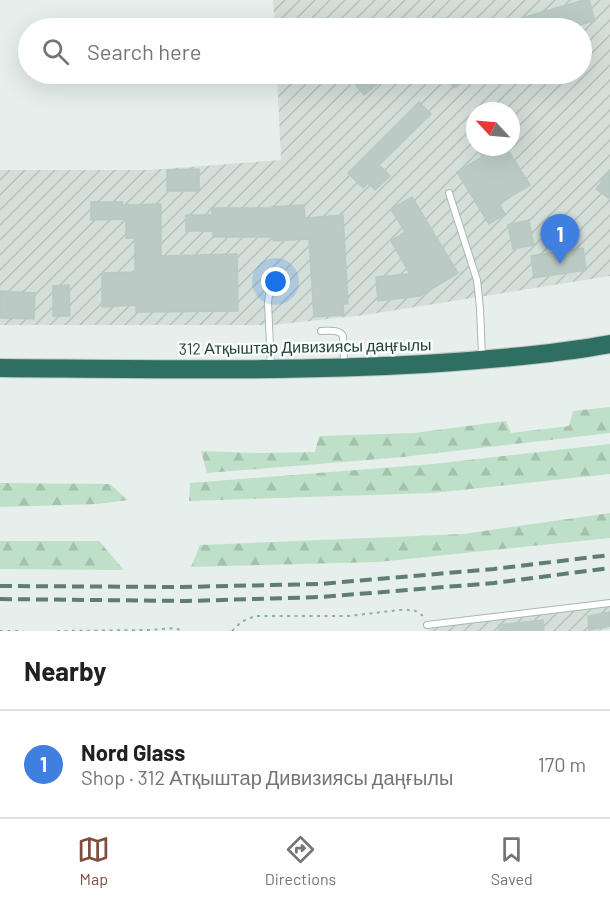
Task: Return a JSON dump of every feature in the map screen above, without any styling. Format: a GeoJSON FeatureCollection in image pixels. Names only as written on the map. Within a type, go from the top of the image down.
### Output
{"type":"FeatureCollection","features":[{"type":"Feature","properties":{"kind":"highway","name":"312 Атқыштар Дивизиясы даңғылы"},"geometry":{"type":"LineString","coordinates":[[0,368],[344,368],[483,360],[610,344]]}},
{"type":"Feature","properties":{"kind":"lane"},"geometry":{"type":"LineString","coordinates":[[449,193],[477,280],[483,360]]}},
{"type":"Feature","properties":{"kind":"lane"},"geometry":{"type":"LineString","coordinates":[[272,369],[268,302],[269,294],[281,271]]}},
{"type":"Feature","properties":{"kind":"lane"},"geometry":{"type":"LineString","coordinates":[[321,331],[337,331],[343,336],[344,368]]}},
{"type":"Feature","properties":{"kind":"lane"},"geometry":{"type":"LineString","coordinates":[[427,625],[610,603]]}},
{"type":"Feature","properties":{"kind":"path"},"geometry":{"type":"LineString","coordinates":[[232,631],[241,622],[255,616],[348,616],[400,610],[414,610],[422,615],[427,625]]}},
{"type":"Feature","properties":{"kind":"path"},"geometry":{"type":"LineString","coordinates":[[57,631],[174,628],[184,631]]}},
{"type":"Feature","properties":{"kind":"path"},"geometry":{"type":"LineString","coordinates":[[0,631],[23,631]]}},
{"type":"Feature","properties":{"kind":"shaded area"},"geometry":{"type":"Polygon","coordinates":[[[273,0],[610,0],[610,276],[365,315],[273,325],[0,325],[0,170],[148,170],[281,160],[277,84],[592,84],[592,18],[274,18],[273,0]]]}},
{"type":"Feature","properties":{"kind":"shaded area"},"geometry":{"type":"Polygon","coordinates":[[[610,603],[610,629],[597,631],[428,631],[427,625],[610,603]]]}},
{"type":"Feature","properties":{"kind":"green space"},"geometry":{"type":"Polygon","coordinates":[[[610,407],[610,433],[403,457],[207,473],[201,451],[315,452],[319,436],[414,433],[506,421],[511,433],[569,426],[573,411],[610,407]]]}},
{"type":"Feature","properties":{"kind":"green space"},"geometry":{"type":"Polygon","coordinates":[[[610,444],[610,474],[433,493],[189,501],[190,483],[433,464],[610,444]]]}},
{"type":"Feature","properties":{"kind":"green space"},"geometry":{"type":"Polygon","coordinates":[[[0,483],[110,484],[128,500],[98,504],[0,507],[0,483]]]}},
{"type":"Feature","properties":{"kind":"green space"},"geometry":{"type":"Polygon","coordinates":[[[610,513],[610,538],[378,562],[191,567],[200,545],[463,534],[610,513]]]}},
{"type":"Feature","properties":{"kind":"green space"},"geometry":{"type":"Polygon","coordinates":[[[0,541],[99,541],[124,570],[0,569],[0,541]]]}},
{"type":"Feature","properties":{"kind":"building"},"geometry":{"type":"Polygon","coordinates":[[[589,0],[595,21],[592,22],[592,18],[522,18],[589,0]]]}},
{"type":"Feature","properties":{"kind":"building"},"geometry":{"type":"Polygon","coordinates":[[[355,84],[378,84],[364,95],[355,84]]]}},
{"type":"Feature","properties":{"kind":"building"},"geometry":{"type":"Polygon","coordinates":[[[419,102],[431,114],[379,165],[390,176],[375,190],[368,183],[363,188],[348,173],[419,102]]]}},
{"type":"Feature","properties":{"kind":"building"},"geometry":{"type":"Polygon","coordinates":[[[512,156],[530,185],[499,204],[505,214],[489,224],[457,172],[482,157],[512,156]]]}},
{"type":"Feature","properties":{"kind":"building"},"geometry":{"type":"Polygon","coordinates":[[[199,169],[199,191],[167,191],[167,170],[199,169]]]}},
{"type":"Feature","properties":{"kind":"building"},"geometry":{"type":"Polygon","coordinates":[[[610,170],[610,199],[596,189],[610,170]]]}},
{"type":"Feature","properties":{"kind":"building"},"geometry":{"type":"Polygon","coordinates":[[[412,197],[458,273],[420,296],[378,301],[376,277],[410,274],[391,241],[405,232],[391,209],[412,197]]]}},
{"type":"Feature","properties":{"kind":"building"},"geometry":{"type":"Polygon","coordinates":[[[91,202],[122,202],[122,205],[161,204],[161,256],[237,254],[238,311],[136,312],[136,305],[102,307],[102,273],[135,272],[135,238],[126,238],[126,219],[91,220],[91,202]]]}},
{"type":"Feature","properties":{"kind":"building"},"geometry":{"type":"Polygon","coordinates":[[[304,205],[305,218],[343,215],[348,304],[343,304],[344,315],[314,317],[309,239],[273,241],[273,237],[213,237],[213,231],[186,231],[186,215],[212,215],[212,208],[272,208],[304,205]]]}},
{"type":"Feature","properties":{"kind":"building"},"geometry":{"type":"Polygon","coordinates":[[[529,220],[534,245],[513,249],[508,225],[529,220]]]}},
{"type":"Feature","properties":{"kind":"building"},"geometry":{"type":"Polygon","coordinates":[[[583,248],[586,270],[534,278],[531,256],[583,248]]]}},
{"type":"Feature","properties":{"kind":"building"},"geometry":{"type":"Polygon","coordinates":[[[69,285],[70,316],[53,316],[53,286],[69,285]]]}},
{"type":"Feature","properties":{"kind":"building"},"geometry":{"type":"Polygon","coordinates":[[[0,291],[35,293],[34,319],[0,318],[0,291]]]}},
{"type":"Feature","properties":{"kind":"building"},"geometry":{"type":"Polygon","coordinates":[[[610,612],[610,626],[589,630],[588,616],[610,612]]]}},
{"type":"Feature","properties":{"kind":"building"},"geometry":{"type":"Polygon","coordinates":[[[543,620],[544,631],[499,631],[499,625],[543,620]]]}},
{"type":"Feature","properties":{"kind":"railway"},"geometry":{"type":"LineString","coordinates":[[0,586],[181,587],[320,584],[494,569],[610,555]]}},
{"type":"Feature","properties":{"kind":"railway"},"geometry":{"type":"LineString","coordinates":[[0,599],[187,601],[321,597],[494,583],[610,568]]}},
{"type":"Feature","properties":{"kind":"place","name":"Nord Glass"},"geometry":{"type":"Point","coordinates":[560,264]}}]}
